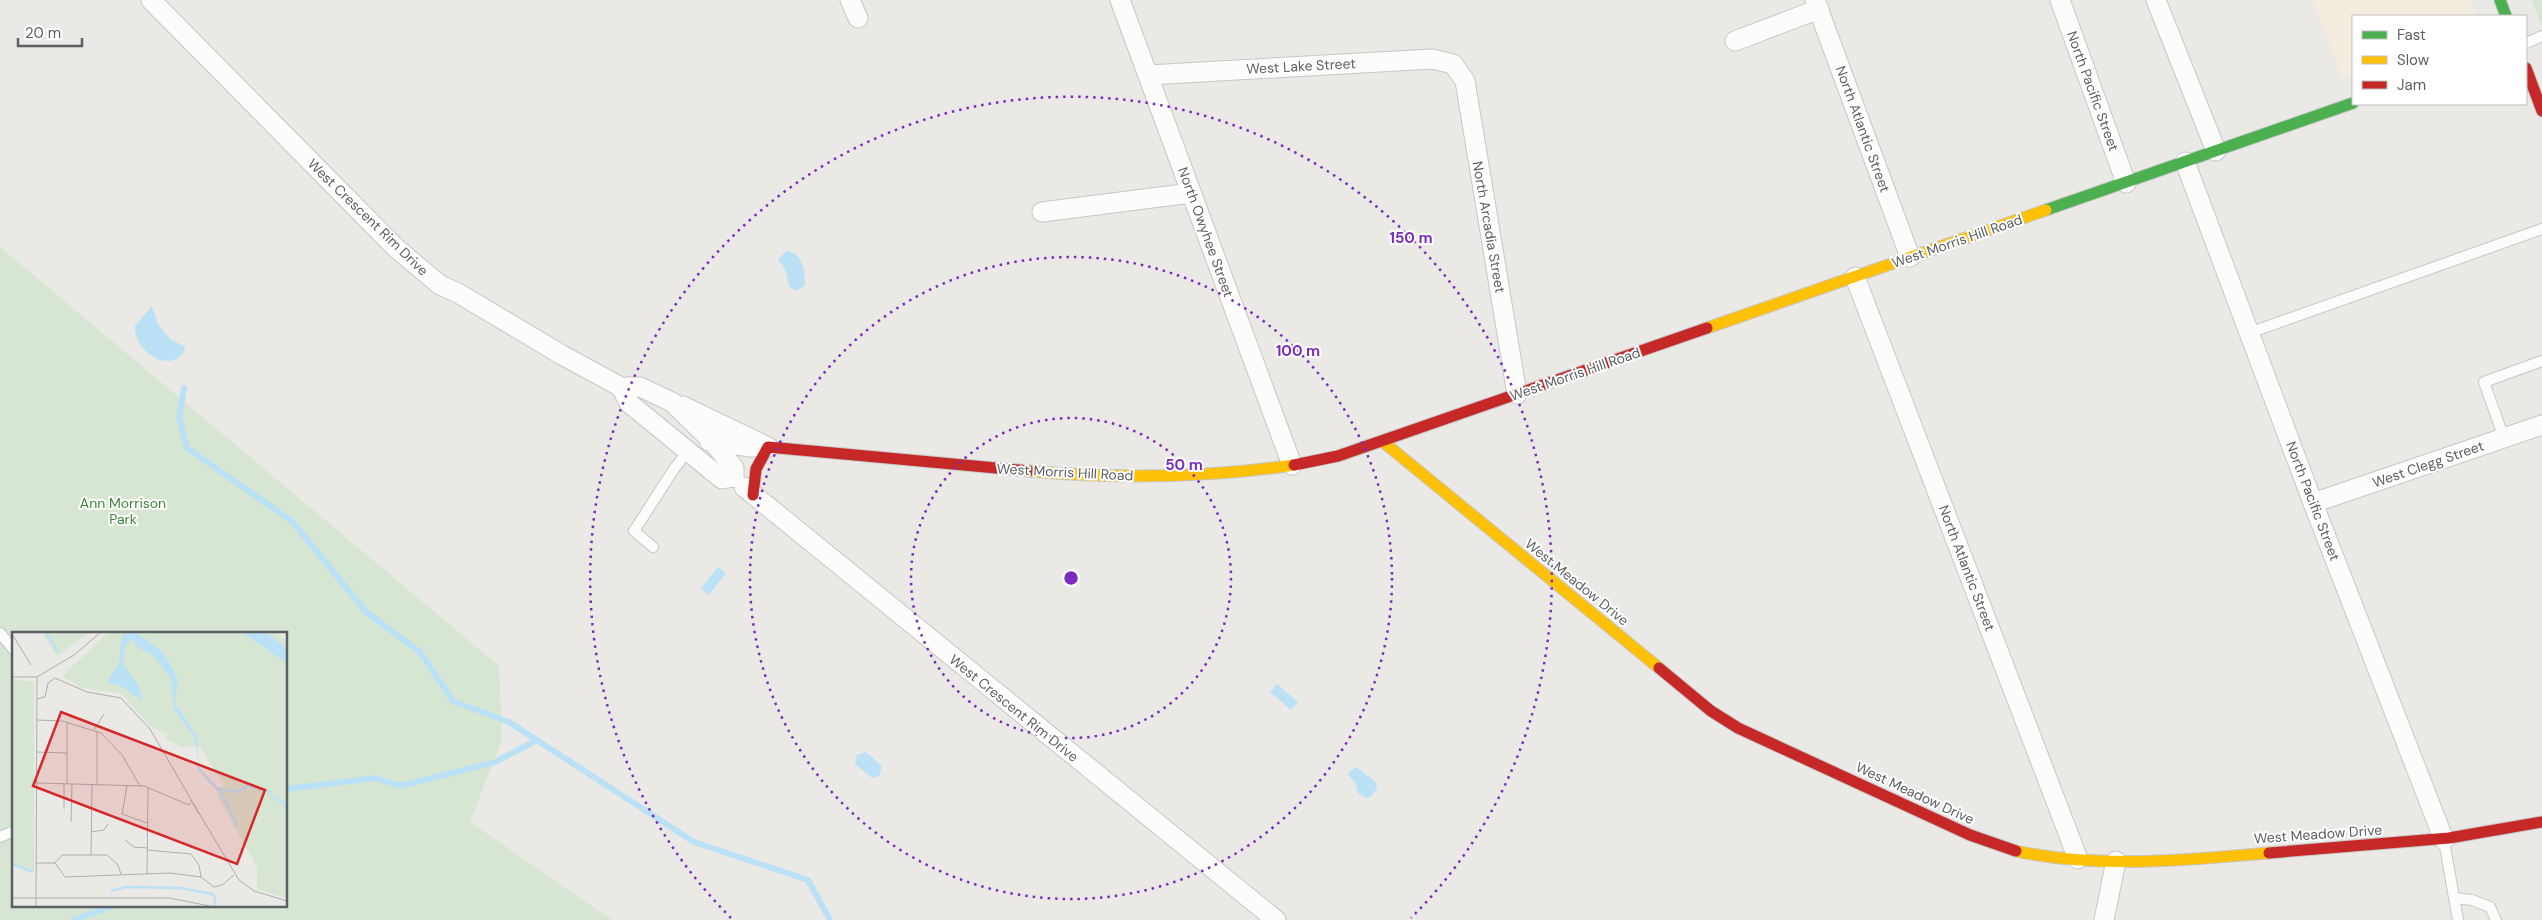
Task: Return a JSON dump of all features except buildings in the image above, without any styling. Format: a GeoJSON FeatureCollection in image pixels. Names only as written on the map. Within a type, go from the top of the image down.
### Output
{"type":"FeatureCollection","features":[{"type":"Feature","properties":{"kind":"street","name":"West Crescent Rim Drive"},"geometry":{"type":"LineString","coordinates":[[151,0],[396,248],[440,285],[458,293],[562,355],[621,387],[640,387],[672,402],[714,443],[734,468],[734,478]]}},
{"type":"Feature","properties":{"kind":"street"},"geometry":{"type":"LineString","coordinates":[[850,0],[858,18]]}},
{"type":"Feature","properties":{"kind":"street","name":"North Owyhee Street"},"geometry":{"type":"LineString","coordinates":[[1120,0],[1292,465]]}},
{"type":"Feature","properties":{"kind":"street","name":"North Pacific Street"},"geometry":{"type":"LineString","coordinates":[[2060,0],[2126,183]]}},
{"type":"Feature","properties":{"kind":"street"},"geometry":{"type":"LineString","coordinates":[[2156,0],[2216,151]]}},
{"type":"Feature","properties":{"kind":"street"},"geometry":{"type":"LineString","coordinates":[[2500,0],[2506,15]]}},
{"type":"Feature","properties":{"kind":"street"},"geometry":{"type":"LineString","coordinates":[[1735,40],[1817,5]]}},
{"type":"Feature","properties":{"kind":"street","name":"North Atlantic Street"},"geometry":{"type":"LineString","coordinates":[[1817,5],[1910,257]]}},
{"type":"Feature","properties":{"kind":"street","name":"West Lake Street"},"geometry":{"type":"LineString","coordinates":[[1148,75],[1432,59],[1453,64]]}},
{"type":"Feature","properties":{"kind":"street","name":"North Arcadia Street"},"geometry":{"type":"LineString","coordinates":[[1453,64],[1465,81],[1517,394]]}},
{"type":"Feature","properties":{"kind":"street"},"geometry":{"type":"LineString","coordinates":[[2527,71],[2542,111]]}},
{"type":"Feature","properties":{"kind":"street","name":"West Morris Hill Road"},"geometry":{"type":"LineString","coordinates":[[664,431],[714,443],[751,447],[1099,477],[1204,476],[1292,465],[1338,456],[1382,441],[2352,103]]}},
{"type":"Feature","properties":{"kind":"street","name":"North Pacific Street"},"geometry":{"type":"LineString","coordinates":[[2185,162],[2313,503],[2444,840]]}},
{"type":"Feature","properties":{"kind":"street"},"geometry":{"type":"LineString","coordinates":[[1042,212],[1191,193]]}},
{"type":"Feature","properties":{"kind":"street","name":"North Atlantic Street"},"geometry":{"type":"LineString","coordinates":[[1855,277],[2078,859]]}},
{"type":"Feature","properties":{"kind":"street","name":"West Crescent Rim Drive"},"geometry":{"type":"LineString","coordinates":[[621,387],[629,403],[722,479],[734,478],[1276,920]]}},
{"type":"Feature","properties":{"kind":"street","name":"West Morris Hill Road"},"geometry":{"type":"LineString","coordinates":[[672,402],[768,447]]}},
{"type":"Feature","properties":{"kind":"street","name":"West Clegg Street"},"geometry":{"type":"LineString","coordinates":[[2313,503],[2542,425]]}},
{"type":"Feature","properties":{"kind":"street","name":"West Meadow Drive"},"geometry":{"type":"LineString","coordinates":[[1382,441],[1711,712],[1724,720],[1983,840],[2029,854],[2116,861],[2198,858],[2444,840],[2505,831],[2542,822]]}},
{"type":"Feature","properties":{"kind":"street"},"geometry":{"type":"LineString","coordinates":[[753,495],[753,473],[756,463],[768,447]]}},
{"type":"Feature","properties":{"kind":"street"},"geometry":{"type":"LineString","coordinates":[[2104,920],[2116,861]]}},
{"type":"Feature","properties":{"kind":"lane"},"geometry":{"type":"LineString","coordinates":[[2527,43],[2542,36]]}},
{"type":"Feature","properties":{"kind":"lane"},"geometry":{"type":"LineString","coordinates":[[2249,332],[2542,230]]}},
{"type":"Feature","properties":{"kind":"lane"},"geometry":{"type":"LineString","coordinates":[[2504,438],[2484,382],[2542,361]]}},
{"type":"Feature","properties":{"kind":"lane"},"geometry":{"type":"LineString","coordinates":[[653,547],[634,531],[688,451]]}},
{"type":"Feature","properties":{"kind":"lane"},"geometry":{"type":"LineString","coordinates":[[0,633],[12,648]]}},
{"type":"Feature","properties":{"kind":"lane"},"geometry":{"type":"LineString","coordinates":[[0,837],[12,832]]}},
{"type":"Feature","properties":{"kind":"lane"},"geometry":{"type":"LineString","coordinates":[[2444,840],[2458,920]]}},
{"type":"Feature","properties":{"kind":"lane"},"geometry":{"type":"LineString","coordinates":[[2454,898],[2472,900],[2490,907],[2496,920]]}},
{"type":"Feature","properties":{"kind":"shaded area"},"geometry":{"type":"Polygon","coordinates":[[[2313,0],[2470,0],[2476,15],[2352,15],[2352,75],[2343,79],[2313,0]]]}},
{"type":"Feature","properties":{"kind":"green space"},"geometry":{"type":"Polygon","coordinates":[[[2532,0],[2542,0],[2542,27],[2532,0]]]}},
{"type":"Feature","properties":{"kind":"green space","name":"Ann Morrison Park"},"geometry":{"type":"Polygon","coordinates":[[[0,247],[499,666],[502,740],[470,822],[612,920],[0,920],[0,247]]]}},
{"type":"Feature","properties":{"kind":"water"},"geometry":{"type":"Polygon","coordinates":[[[787,251],[797,255],[804,269],[805,285],[796,291],[789,286],[786,271],[778,259],[787,251]]]}},
{"type":"Feature","properties":{"kind":"water"},"geometry":{"type":"Polygon","coordinates":[[[152,306],[158,324],[171,340],[184,346],[185,351],[178,358],[170,361],[161,360],[153,356],[145,351],[136,335],[135,326],[152,306]]]}},
{"type":"Feature","properties":{"kind":"water"},"geometry":{"type":"Polygon","coordinates":[[[718,567],[726,573],[709,595],[701,588],[718,567]]]}},
{"type":"Feature","properties":{"kind":"water"},"geometry":{"type":"Polygon","coordinates":[[[1277,684],[1298,702],[1291,710],[1270,692],[1277,684]]]}},
{"type":"Feature","properties":{"kind":"water"},"geometry":{"type":"Polygon","coordinates":[[[866,752],[882,766],[879,776],[872,778],[855,764],[857,755],[866,752]]]}},
{"type":"Feature","properties":{"kind":"water"},"geometry":{"type":"Polygon","coordinates":[[[1356,767],[1376,782],[1377,788],[1371,797],[1366,798],[1358,793],[1356,784],[1349,776],[1349,772],[1356,767]]]}},
{"type":"Feature","properties":{"kind":"waterway"},"geometry":{"type":"LineString","coordinates":[[184,388],[179,418],[187,448],[293,522],[366,612],[420,652],[453,701],[509,722],[694,842],[808,880],[830,920]]}},
{"type":"Feature","properties":{"kind":"waterway"},"geometry":{"type":"LineString","coordinates":[[288,789],[375,778],[400,786],[495,762],[537,740]]}},
{"type":"Feature","properties":{"kind":"waterway"},"geometry":{"type":"LineString","coordinates":[[74,920],[107,908]]}},
{"type":"Feature","properties":{"kind":"traffic: fast"},"geometry":{"type":"LineString","coordinates":[[2500,0],[2506,15]]}},
{"type":"Feature","properties":{"kind":"traffic: fast"},"geometry":{"type":"LineString","coordinates":[[2046,210],[2352,103]]}},
{"type":"Feature","properties":{"kind":"traffic: slow"},"geometry":{"type":"LineString","coordinates":[[1707,328],[2046,210]]}},
{"type":"Feature","properties":{"kind":"traffic: slow"},"geometry":{"type":"LineString","coordinates":[[1382,441],[1659,668]]}},
{"type":"Feature","properties":{"kind":"traffic: slow"},"geometry":{"type":"LineString","coordinates":[[1029,471],[1063,474],[1162,476],[1227,473],[1294,465]]}},
{"type":"Feature","properties":{"kind":"traffic: slow"},"geometry":{"type":"LineString","coordinates":[[2016,851],[2047,857],[2110,861],[2174,860],[2269,853]]}},
{"type":"Feature","properties":{"kind":"traffic: jam"},"geometry":{"type":"LineString","coordinates":[[2527,71],[2542,111]]}},
{"type":"Feature","properties":{"kind":"traffic: jam"},"geometry":{"type":"LineString","coordinates":[[1294,465],[1338,456],[1707,328]]}},
{"type":"Feature","properties":{"kind":"traffic: jam"},"geometry":{"type":"LineString","coordinates":[[753,495],[756,469],[768,447],[1029,471]]}},
{"type":"Feature","properties":{"kind":"traffic: jam"},"geometry":{"type":"LineString","coordinates":[[1659,668],[1711,711],[1738,728],[1970,835],[2016,851]]}},
{"type":"Feature","properties":{"kind":"traffic: jam"},"geometry":{"type":"LineString","coordinates":[[2269,853],[2449,838],[2542,822]]}}]}
